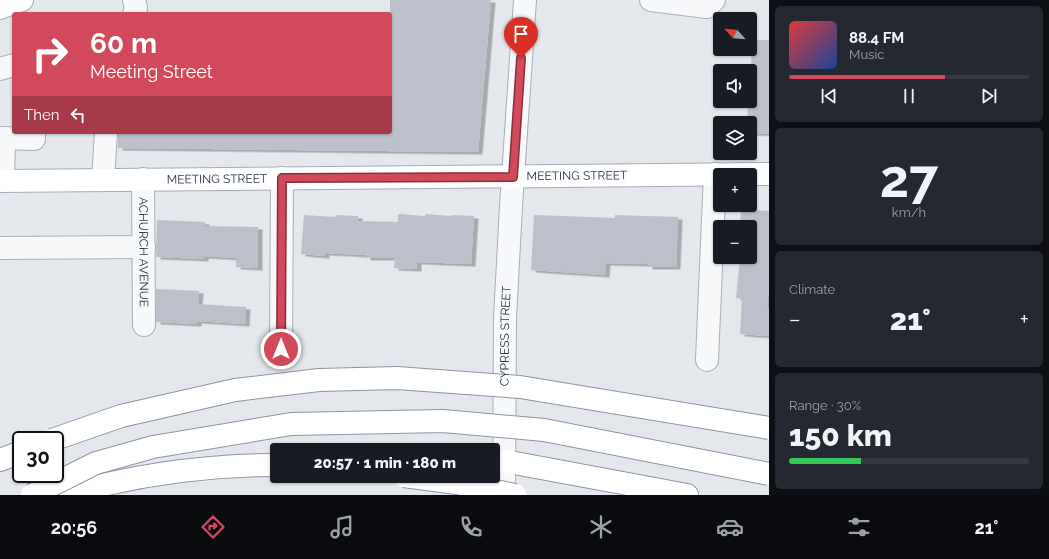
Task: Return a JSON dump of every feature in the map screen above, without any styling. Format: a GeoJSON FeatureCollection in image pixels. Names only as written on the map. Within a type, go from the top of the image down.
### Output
{"type":"FeatureCollection","features":[{"type":"Feature","properties":{"kind":"main road"},"geometry":{"type":"LineString","coordinates":[[0,8],[22,0]]}},
{"type":"Feature","properties":{"kind":"main road","name":"MEETING STREET"},"geometry":{"type":"LineString","coordinates":[[1,180],[513,177],[713,174]]}},
{"type":"Feature","properties":{"kind":"main road","name":"MEETING STREET"},"geometry":{"type":"LineString","coordinates":[[757,174],[769,174]]}},
{"type":"Feature","properties":{"kind":"main road"},"geometry":{"type":"LineString","coordinates":[[64,436],[121,416],[235,390],[319,380],[397,378],[520,387],[769,428]]}},
{"type":"Feature","properties":{"kind":"main road"},"geometry":{"type":"LineString","coordinates":[[32,495],[96,463],[154,447],[291,424],[443,421],[544,430],[769,474]]}},
{"type":"Feature","properties":{"kind":"main road"},"geometry":{"type":"LineString","coordinates":[[0,460],[12,455]]}},
{"type":"Feature","properties":{"kind":"main road"},"geometry":{"type":"LineString","coordinates":[[504,461],[687,495]]}},
{"type":"Feature","properties":{"kind":"main road"},"geometry":{"type":"LineString","coordinates":[[63,495],[102,484],[194,470],[270,465]]}},
{"type":"Feature","properties":{"kind":"main road"},"geometry":{"type":"LineString","coordinates":[[457,483],[514,495]]}},
{"type":"Feature","properties":{"kind":"street"},"geometry":{"type":"LineString","coordinates":[[134,0],[136,8],[135,12]]}},
{"type":"Feature","properties":{"kind":"street","name":"CYPRESS STREET"},"geometry":{"type":"LineString","coordinates":[[504,495],[505,318],[525,0]]}},
{"type":"Feature","properties":{"kind":"street"},"geometry":{"type":"LineString","coordinates":[[651,0],[707,7],[714,0]]}},
{"type":"Feature","properties":{"kind":"street"},"geometry":{"type":"LineString","coordinates":[[0,69],[12,66]]}},
{"type":"Feature","properties":{"kind":"street"},"geometry":{"type":"LineString","coordinates":[[1,180],[2,138],[34,139],[34,134]]}},
{"type":"Feature","properties":{"kind":"street"},"geometry":{"type":"LineString","coordinates":[[103,180],[106,134]]}},
{"type":"Feature","properties":{"kind":"street"},"geometry":{"type":"LineString","coordinates":[[281,349],[282,178]]}},
{"type":"Feature","properties":{"kind":"street","name":"ACHURCH AVENUE"},"geometry":{"type":"LineString","coordinates":[[143,179],[144,325]]}},
{"type":"Feature","properties":{"kind":"street"},"geometry":{"type":"LineString","coordinates":[[707,360],[713,212]]}},
{"type":"Feature","properties":{"kind":"street"},"geometry":{"type":"LineString","coordinates":[[0,248],[144,247]]}},
{"type":"Feature","properties":{"kind":"building"},"geometry":{"type":"Polygon","coordinates":[[[390,0],[491,0],[478,152],[118,148],[118,134],[392,134],[392,12],[390,12],[390,0]]]}},
{"type":"Feature","properties":{"kind":"building"},"geometry":{"type":"Polygon","coordinates":[[[757,40],[769,40],[769,134],[757,133],[757,116],[747,116],[748,108],[757,108],[757,64],[751,64],[751,56],[757,56],[757,40]]]}},
{"type":"Feature","properties":{"kind":"building"},"geometry":{"type":"Polygon","coordinates":[[[757,210],[769,211],[769,287],[767,308],[769,308],[769,336],[740,334],[742,299],[736,298],[739,264],[757,264],[757,220],[740,220],[741,212],[757,212],[757,210]]]}},
{"type":"Feature","properties":{"kind":"building"},"geometry":{"type":"Polygon","coordinates":[[[398,214],[425,216],[425,214],[474,216],[471,264],[417,262],[417,269],[394,268],[395,258],[366,258],[366,255],[325,253],[325,256],[301,254],[304,215],[335,217],[336,215],[358,216],[358,221],[398,222],[398,214]]]}},
{"type":"Feature","properties":{"kind":"building"},"geometry":{"type":"Polygon","coordinates":[[[534,215],[615,218],[615,215],[678,217],[676,267],[648,267],[648,264],[606,263],[605,275],[531,270],[534,215]]]}},
{"type":"Feature","properties":{"kind":"building"},"geometry":{"type":"Polygon","coordinates":[[[157,220],[205,222],[205,226],[258,227],[258,268],[236,267],[236,258],[204,256],[204,259],[156,257],[157,220]]]}},
{"type":"Feature","properties":{"kind":"building"},"geometry":{"type":"Polygon","coordinates":[[[156,289],[199,291],[198,304],[246,307],[245,324],[197,321],[197,324],[156,322],[156,289]]]}},
{"type":"Feature","properties":{"kind":"route"},"geometry":{"type":"LineString","coordinates":[[281,349],[282,178],[513,177],[521,58]]}}]}
